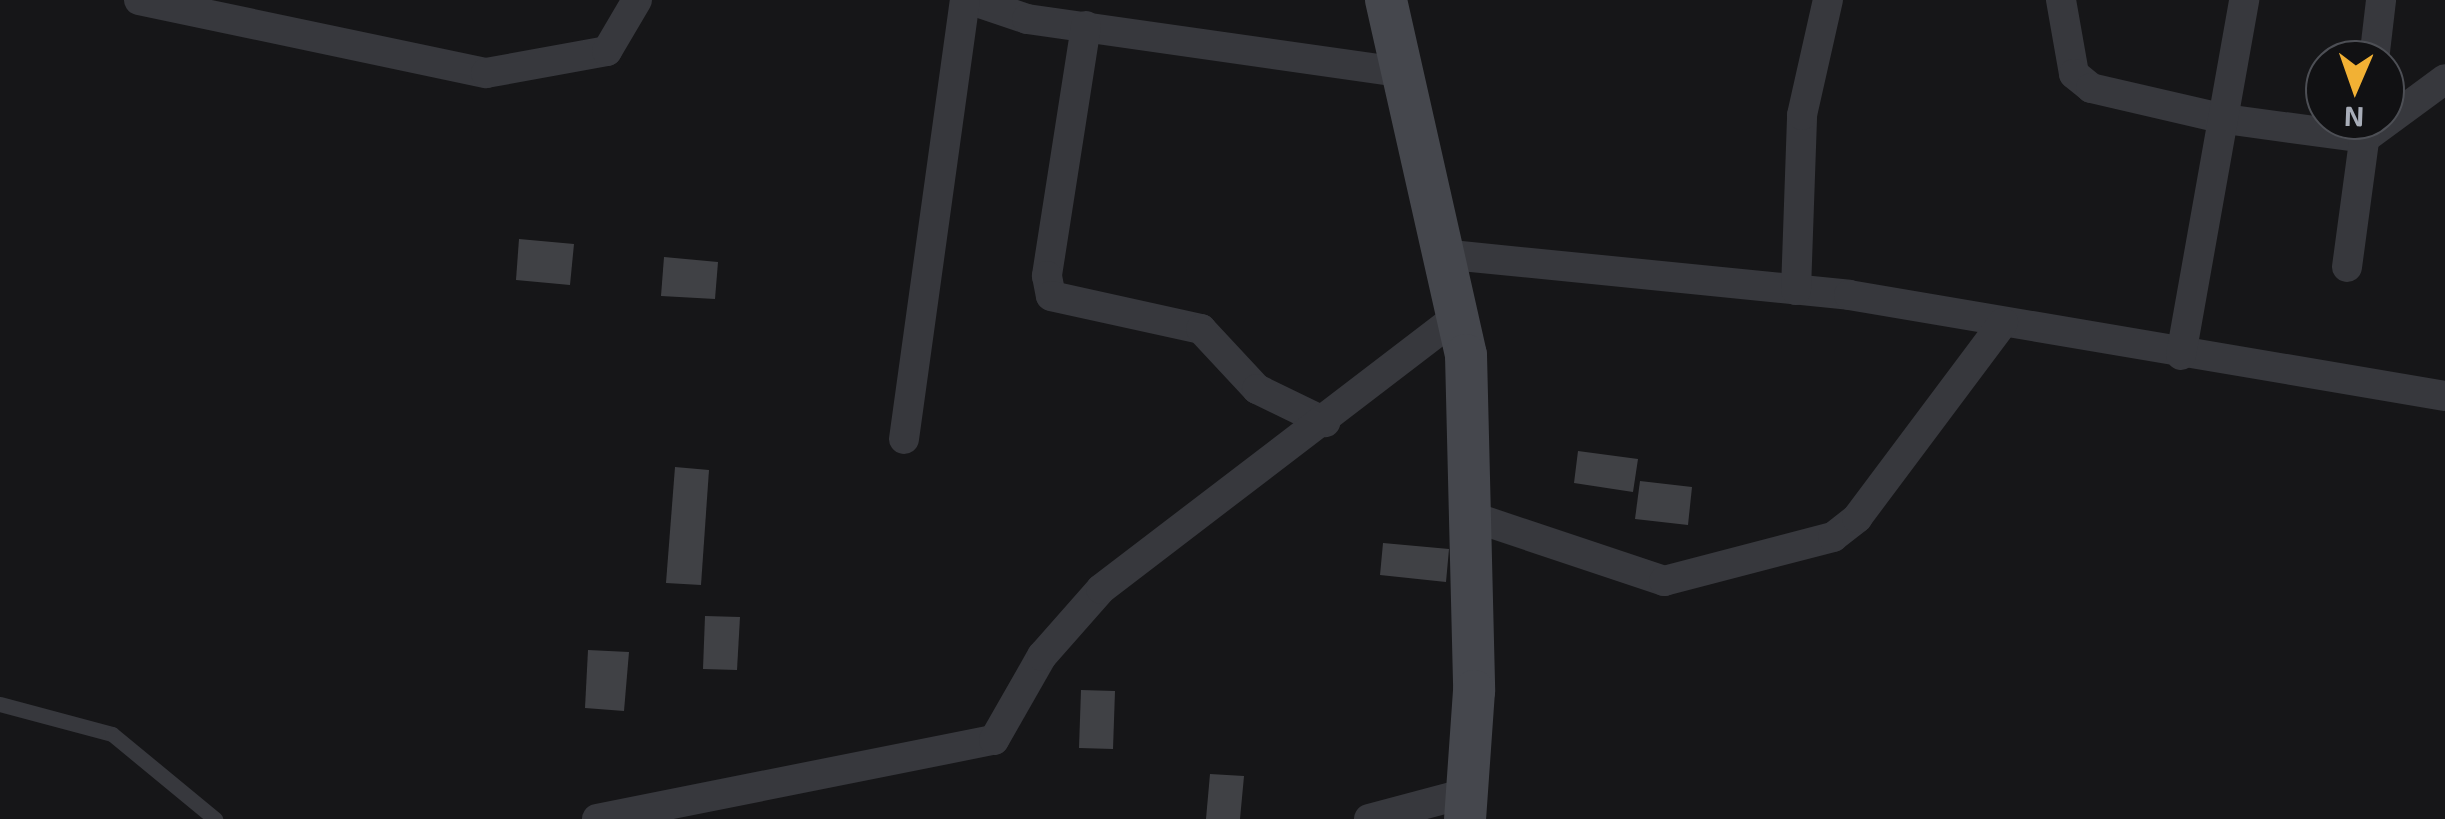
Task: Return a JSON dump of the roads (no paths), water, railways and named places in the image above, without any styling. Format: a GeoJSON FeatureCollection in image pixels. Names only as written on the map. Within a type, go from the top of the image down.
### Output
{"type":"FeatureCollection","features":[{"type":"Feature","properties":{"kind":"street"},"geometry":{"type":"LineString","coordinates":[[139,0],[267,11],[486,74],[518,72],[608,52],[637,0]]}},
{"type":"Feature","properties":{"kind":"street"},"geometry":{"type":"LineString","coordinates":[[904,439],[968,0],[1086,26],[1400,72]]}},
{"type":"Feature","properties":{"kind":"street"},"geometry":{"type":"LineString","coordinates":[[1370,819],[1466,806],[1470,516],[1457,317],[1386,0]]}},
{"type":"Feature","properties":{"kind":"street"},"geometry":{"type":"LineString","coordinates":[[1796,290],[1802,116],[1828,0]]}},
{"type":"Feature","properties":{"kind":"street"},"geometry":{"type":"LineString","coordinates":[[2062,0],[2074,74],[2091,88],[2224,119],[2305,125]]}},
{"type":"Feature","properties":{"kind":"street"},"geometry":{"type":"LineString","coordinates":[[2181,355],[2244,0]]}},
{"type":"Feature","properties":{"kind":"street"},"geometry":{"type":"LineString","coordinates":[[2376,40],[2381,0]]}},
{"type":"Feature","properties":{"kind":"street"},"geometry":{"type":"LineString","coordinates":[[1086,26],[1047,276],[1052,296],[1201,329],[1257,389],[1325,422]]}},
{"type":"Feature","properties":{"kind":"street"},"geometry":{"type":"LineString","coordinates":[[2405,104],[2445,79]]}},
{"type":"Feature","properties":{"kind":"street"},"geometry":{"type":"LineString","coordinates":[[2347,267],[2364,140]]}},
{"type":"Feature","properties":{"kind":"street"},"geometry":{"type":"LineString","coordinates":[[1441,254],[1796,290],[2445,396]]}},
{"type":"Feature","properties":{"kind":"street"},"geometry":{"type":"LineString","coordinates":[[597,819],[994,740],[1042,656],[1100,589],[1325,422],[1457,317]]}},
{"type":"Feature","properties":{"kind":"street"},"geometry":{"type":"LineString","coordinates":[[1470,516],[1664,581],[1833,537],[2003,323]]}},
{"type":"Feature","properties":{"kind":"lane"},"geometry":{"type":"LineString","coordinates":[[0,704],[112,734],[215,819]]}}]}
